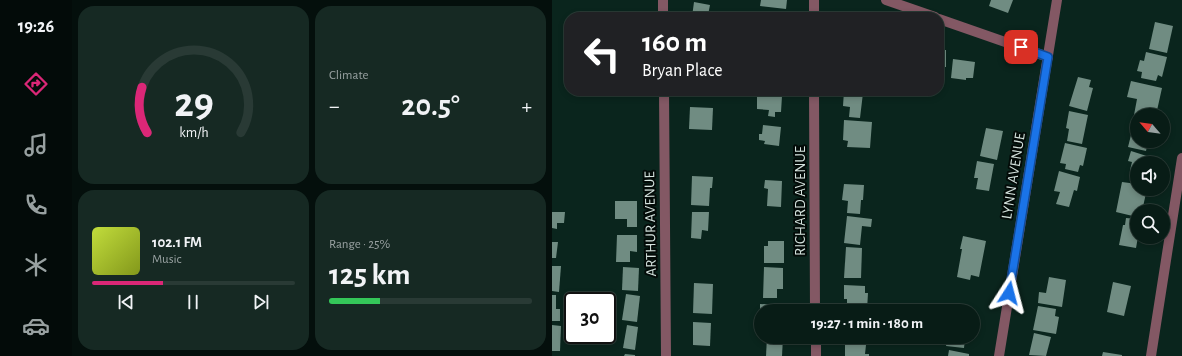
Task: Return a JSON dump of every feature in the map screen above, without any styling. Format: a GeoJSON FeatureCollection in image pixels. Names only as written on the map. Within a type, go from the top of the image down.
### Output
{"type":"FeatureCollection","features":[{"type":"Feature","properties":{"kind":"street"},"geometry":{"type":"LineString","coordinates":[[663,0],[663,12]]}},
{"type":"Feature","properties":{"kind":"street"},"geometry":{"type":"LineString","coordinates":[[814,0],[814,12]]}},
{"type":"Feature","properties":{"kind":"street"},"geometry":{"type":"LineString","coordinates":[[886,0],[921,12]]}},
{"type":"Feature","properties":{"kind":"street","name":"LYNN AVENUE"},"geometry":{"type":"LineString","coordinates":[[999,356],[1057,0]]}},
{"type":"Feature","properties":{"kind":"street"},"geometry":{"type":"LineString","coordinates":[[944,20],[1048,57]]}},
{"type":"Feature","properties":{"kind":"street","name":"ARTHUR AVENUE"},"geometry":{"type":"LineString","coordinates":[[664,96],[666,356]]}},
{"type":"Feature","properties":{"kind":"street","name":"RICHARD AVENUE"},"geometry":{"type":"LineString","coordinates":[[814,96],[815,304]]}},
{"type":"Feature","properties":{"kind":"street"},"geometry":{"type":"LineString","coordinates":[[1150,356],[1182,158]]}},
{"type":"Feature","properties":{"kind":"street"},"geometry":{"type":"LineString","coordinates":[[816,344],[816,356]]}},
{"type":"Feature","properties":{"kind":"building"},"geometry":{"type":"Polygon","coordinates":[[[761,0],[787,0],[786,9],[760,6],[761,0]]]}},
{"type":"Feature","properties":{"kind":"building"},"geometry":{"type":"Polygon","coordinates":[[[991,0],[1013,0],[1008,13],[989,6],[991,0]]]}},
{"type":"Feature","properties":{"kind":"building"},"geometry":{"type":"Polygon","coordinates":[[[694,2],[710,5],[709,12],[693,12],[694,2]]]}},
{"type":"Feature","properties":{"kind":"building"},"geometry":{"type":"Polygon","coordinates":[[[1155,22],[1173,26],[1167,53],[1149,49],[1155,22]]]}},
{"type":"Feature","properties":{"kind":"building"},"geometry":{"type":"Polygon","coordinates":[[[944,50],[946,50],[946,67],[944,67],[944,50]]]}},
{"type":"Feature","properties":{"kind":"building"},"geometry":{"type":"Polygon","coordinates":[[[1146,52],[1167,57],[1162,77],[1158,75],[1156,81],[1141,78],[1142,72],[1137,71],[1140,60],[1144,61],[1146,52]]]}},
{"type":"Feature","properties":{"kind":"building"},"geometry":{"type":"Polygon","coordinates":[[[953,59],[975,62],[973,78],[966,78],[966,80],[951,78],[953,59]]]}},
{"type":"Feature","properties":{"kind":"building"},"geometry":{"type":"Polygon","coordinates":[[[1078,77],[1091,80],[1089,87],[1093,88],[1087,111],[1069,106],[1078,77]]]}},
{"type":"Feature","properties":{"kind":"building"},"geometry":{"type":"Polygon","coordinates":[[[1131,81],[1162,88],[1158,108],[1135,108],[1137,99],[1127,97],[1131,81]]]}},
{"type":"Feature","properties":{"kind":"building"},"geometry":{"type":"Polygon","coordinates":[[[757,96],[782,96],[781,112],[775,112],[775,117],[768,116],[769,110],[757,109],[757,96]]]}},
{"type":"Feature","properties":{"kind":"building"},"geometry":{"type":"Polygon","coordinates":[[[844,96],[863,96],[860,118],[849,117],[850,107],[843,106],[844,96]]]}},
{"type":"Feature","properties":{"kind":"building"},"geometry":{"type":"Polygon","coordinates":[[[690,107],[713,108],[712,130],[689,129],[690,107]]]}},
{"type":"Feature","properties":{"kind":"building"},"geometry":{"type":"Polygon","coordinates":[[[1069,111],[1088,115],[1082,144],[1067,141],[1069,129],[1066,128],[1069,111]]]}},
{"type":"Feature","properties":{"kind":"building"},"geometry":{"type":"Polygon","coordinates":[[[844,120],[872,122],[870,148],[847,147],[848,141],[843,140],[844,120]]]}},
{"type":"Feature","properties":{"kind":"building"},"geometry":{"type":"Polygon","coordinates":[[[763,125],[781,127],[779,146],[764,144],[765,141],[759,140],[759,134],[762,134],[763,125]]]}},
{"type":"Feature","properties":{"kind":"building"},"geometry":{"type":"Polygon","coordinates":[[[986,128],[1003,131],[997,160],[980,156],[986,128]]]}},
{"type":"Feature","properties":{"kind":"building"},"geometry":{"type":"Polygon","coordinates":[[[1065,143],[1087,148],[1083,166],[1080,165],[1078,172],[1065,169],[1066,164],[1060,163],[1065,143]]]}},
{"type":"Feature","properties":{"kind":"building"},"geometry":{"type":"Polygon","coordinates":[[[1132,148],[1147,148],[1146,151],[1132,148]]]}},
{"type":"Feature","properties":{"kind":"building"},"geometry":{"type":"Polygon","coordinates":[[[1131,151],[1147,156],[1130,156],[1130,162],[1128,161],[1131,151]]]}},
{"type":"Feature","properties":{"kind":"building"},"geometry":{"type":"Polygon","coordinates":[[[977,161],[994,164],[989,191],[976,189],[978,178],[974,178],[977,161]]]}},
{"type":"Feature","properties":{"kind":"building"},"geometry":{"type":"Polygon","coordinates":[[[1059,171],[1080,177],[1077,191],[1074,190],[1069,207],[1056,204],[1060,192],[1054,191],[1059,171]]]}},
{"type":"Feature","properties":{"kind":"building"},"geometry":{"type":"Polygon","coordinates":[[[692,176],[713,177],[712,188],[710,188],[709,206],[691,205],[692,176]]]}},
{"type":"Feature","properties":{"kind":"building"},"geometry":{"type":"Polygon","coordinates":[[[765,180],[782,181],[781,207],[767,206],[768,189],[764,188],[765,180]]]}},
{"type":"Feature","properties":{"kind":"building"},"geometry":{"type":"Polygon","coordinates":[[[1122,182],[1130,183],[1130,196],[1145,196],[1144,204],[1130,204],[1130,215],[1116,212],[1122,182]]]}},
{"type":"Feature","properties":{"kind":"building"},"geometry":{"type":"Polygon","coordinates":[[[844,184],[864,185],[860,214],[847,213],[848,201],[842,200],[844,184]]]}},
{"type":"Feature","properties":{"kind":"building"},"geometry":{"type":"Polygon","coordinates":[[[615,201],[637,201],[637,227],[627,227],[627,219],[615,219],[615,201]]]}},
{"type":"Feature","properties":{"kind":"building"},"geometry":{"type":"Polygon","coordinates":[[[552,212],[565,212],[564,223],[557,223],[557,229],[552,228],[552,212]]]}},
{"type":"Feature","properties":{"kind":"building"},"geometry":{"type":"Polygon","coordinates":[[[692,212],[709,212],[708,231],[702,230],[701,239],[691,238],[692,212]]]}},
{"type":"Feature","properties":{"kind":"building"},"geometry":{"type":"Polygon","coordinates":[[[847,216],[872,219],[871,227],[862,226],[860,245],[844,243],[847,216]]]}},
{"type":"Feature","properties":{"kind":"building"},"geometry":{"type":"Polygon","coordinates":[[[1126,218],[1130,218],[1130,244],[1137,244],[1136,248],[1119,245],[1123,225],[1125,225],[1126,218]]]}},
{"type":"Feature","properties":{"kind":"building"},"geometry":{"type":"Polygon","coordinates":[[[617,235],[637,235],[637,252],[630,251],[630,262],[616,262],[617,235]]]}},
{"type":"Feature","properties":{"kind":"building"},"geometry":{"type":"Polygon","coordinates":[[[963,236],[986,241],[979,277],[971,275],[970,280],[957,277],[963,236]]]}},
{"type":"Feature","properties":{"kind":"building"},"geometry":{"type":"Polygon","coordinates":[[[768,241],[784,241],[784,263],[764,263],[764,246],[768,246],[768,241]]]}},
{"type":"Feature","properties":{"kind":"building"},"geometry":{"type":"Polygon","coordinates":[[[552,242],[558,242],[556,258],[552,258],[552,242]]]}},
{"type":"Feature","properties":{"kind":"building"},"geometry":{"type":"Polygon","coordinates":[[[846,247],[862,248],[861,278],[844,278],[846,247]]]}},
{"type":"Feature","properties":{"kind":"building"},"geometry":{"type":"Polygon","coordinates":[[[552,266],[561,266],[559,292],[552,291],[552,266]]]}},
{"type":"Feature","properties":{"kind":"building"},"geometry":{"type":"Polygon","coordinates":[[[623,267],[639,268],[638,291],[622,290],[623,267]]]}},
{"type":"Feature","properties":{"kind":"building"},"geometry":{"type":"Polygon","coordinates":[[[764,267],[783,268],[783,289],[777,289],[777,298],[763,298],[764,267]]]}},
{"type":"Feature","properties":{"kind":"building"},"geometry":{"type":"Polygon","coordinates":[[[1049,277],[1066,280],[1062,307],[1038,303],[1039,292],[1046,293],[1049,277]]]}},
{"type":"Feature","properties":{"kind":"building"},"geometry":{"type":"Polygon","coordinates":[[[1113,282],[1131,286],[1124,316],[1107,312],[1113,282]]]}},
{"type":"Feature","properties":{"kind":"building"},"geometry":{"type":"Polygon","coordinates":[[[694,283],[713,284],[712,314],[693,313],[694,283]]]}},
{"type":"Feature","properties":{"kind":"building"},"geometry":{"type":"Polygon","coordinates":[[[844,285],[865,286],[865,293],[868,293],[867,304],[847,304],[847,299],[844,299],[844,285]]]}},
{"type":"Feature","properties":{"kind":"building"},"geometry":{"type":"Polygon","coordinates":[[[626,294],[640,296],[637,322],[622,320],[626,294]]]}},
{"type":"Feature","properties":{"kind":"building"},"geometry":{"type":"Polygon","coordinates":[[[552,295],[556,295],[556,309],[560,309],[560,321],[552,321],[552,295]]]}},
{"type":"Feature","properties":{"kind":"building"},"geometry":{"type":"Polygon","coordinates":[[[1038,306],[1056,309],[1055,316],[1059,317],[1056,334],[1033,330],[1038,306]]]}},
{"type":"Feature","properties":{"kind":"building"},"geometry":{"type":"Polygon","coordinates":[[[693,322],[711,323],[710,346],[693,345],[693,322]]]}},
{"type":"Feature","properties":{"kind":"building"},"geometry":{"type":"Polygon","coordinates":[[[552,325],[561,326],[560,351],[552,351],[552,325]]]}},
{"type":"Feature","properties":{"kind":"building"},"geometry":{"type":"Polygon","coordinates":[[[627,325],[638,327],[635,350],[623,348],[627,325]]]}},
{"type":"Feature","properties":{"kind":"building"},"geometry":{"type":"Polygon","coordinates":[[[1034,333],[1051,337],[1046,356],[1029,355],[1034,333]]]}},
{"type":"Feature","properties":{"kind":"building"},"geometry":{"type":"Polygon","coordinates":[[[767,344],[783,344],[782,356],[766,356],[767,344]]]}},
{"type":"Feature","properties":{"kind":"building"},"geometry":{"type":"Polygon","coordinates":[[[845,344],[866,345],[865,354],[869,354],[869,356],[845,356],[845,344]]]}},
{"type":"Feature","properties":{"kind":"building"},"geometry":{"type":"Polygon","coordinates":[[[946,344],[964,344],[964,348],[946,346],[946,344]]]}},
{"type":"Feature","properties":{"kind":"building"},"geometry":{"type":"Polygon","coordinates":[[[949,350],[969,354],[969,356],[948,356],[949,350]]]}},
{"type":"Feature","properties":{"kind":"building"},"geometry":{"type":"Polygon","coordinates":[[[1103,352],[1122,355],[1122,356],[1102,356],[1103,352]]]}},
{"type":"Feature","properties":{"kind":"building"},"geometry":{"type":"Polygon","coordinates":[[[625,354],[635,355],[635,356],[624,356],[625,354]]]}},
{"type":"Feature","properties":{"kind":"route"},"geometry":{"type":"LineString","coordinates":[[1009,293],[1048,57],[1021,47]]}}]}
